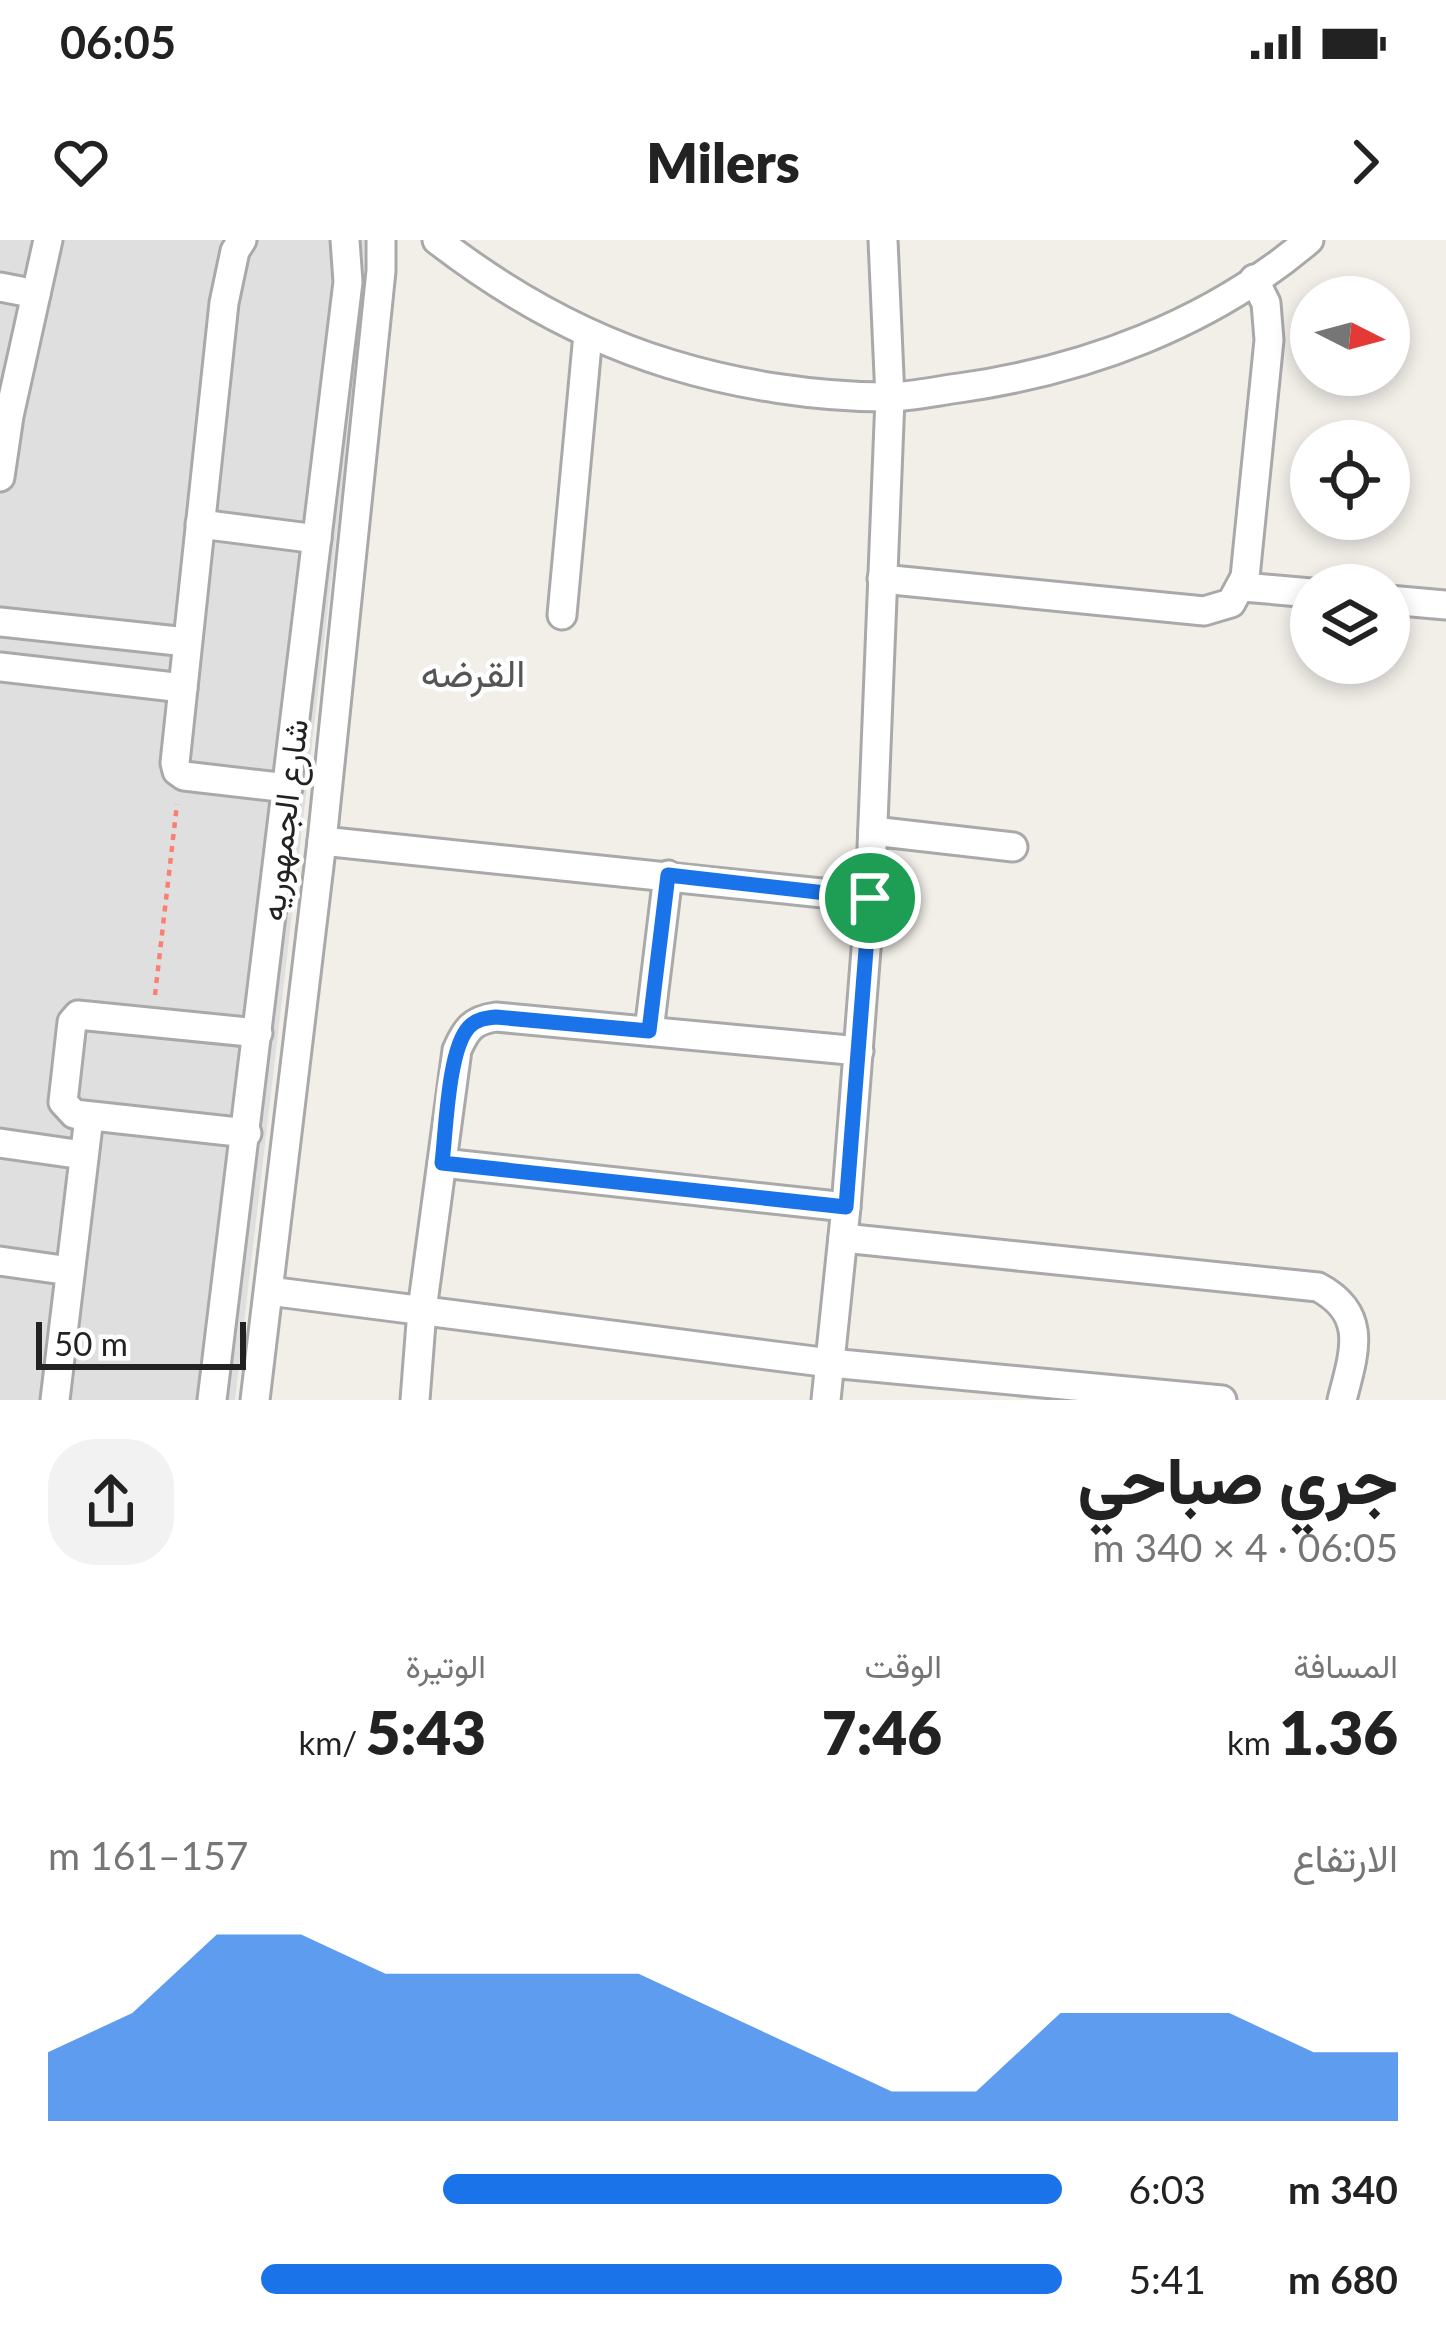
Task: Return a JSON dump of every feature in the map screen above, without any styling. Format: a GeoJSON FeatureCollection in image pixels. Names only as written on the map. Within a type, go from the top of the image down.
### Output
{"type":"FeatureCollection","features":[{"type":"Feature","properties":{"kind":"street"},"geometry":{"type":"LineString","coordinates":[[0,477],[5,416],[48,240]]}},
{"type":"Feature","properties":{"kind":"street"},"geometry":{"type":"LineString","coordinates":[[242,240],[235,251],[224,303],[175,763],[181,774],[288,788]]}},
{"type":"Feature","properties":{"kind":"street","name":"شارع الجمهوريه"},"geometry":{"type":"LineString","coordinates":[[212,1400],[348,282],[345,240]]}},
{"type":"Feature","properties":{"kind":"street","name":"شارع الجمهوريه"},"geometry":{"type":"LineString","coordinates":[[255,1400],[322,841],[381,240]]}},
{"type":"Feature","properties":{"kind":"street"},"geometry":{"type":"LineString","coordinates":[[437,240],[511,292],[588,334],[670,364],[755,385],[890,398],[1025,378],[1117,351],[1205,310],[1309,240]]}},
{"type":"Feature","properties":{"kind":"street"},"geometry":{"type":"LineString","coordinates":[[826,1400],[870,898],[890,398],[883,240]]}},
{"type":"Feature","properties":{"kind":"street"},"geometry":{"type":"LineString","coordinates":[[882,579],[1204,611],[1231,603],[1243,587],[1269,340],[1265,303],[1254,279]]}},
{"type":"Feature","properties":{"kind":"street"},"geometry":{"type":"LineString","coordinates":[[0,287],[36,294]]}},
{"type":"Feature","properties":{"kind":"street"},"geometry":{"type":"LineString","coordinates":[[562,615],[588,334]]}},
{"type":"Feature","properties":{"kind":"street"},"geometry":{"type":"LineString","coordinates":[[200,524],[317,539]]}},
{"type":"Feature","properties":{"kind":"street"},"geometry":{"type":"LineString","coordinates":[[1243,587],[1290,591]]}},
{"type":"Feature","properties":{"kind":"street"},"geometry":{"type":"LineString","coordinates":[[1410,602],[1446,605]]}},
{"type":"Feature","properties":{"kind":"street"},"geometry":{"type":"LineString","coordinates":[[0,622],[188,642]]}},
{"type":"Feature","properties":{"kind":"street"},"geometry":{"type":"LineString","coordinates":[[0,667],[182,688]]}},
{"type":"Feature","properties":{"kind":"street"},"geometry":{"type":"LineString","coordinates":[[873,831],[1013,847]]}},
{"type":"Feature","properties":{"kind":"street"},"geometry":{"type":"LineString","coordinates":[[322,841],[870,898]]}},
{"type":"Feature","properties":{"kind":"street"},"geometry":{"type":"LineString","coordinates":[[649,1031],[668,875]]}},
{"type":"Feature","properties":{"kind":"street"},"geometry":{"type":"LineString","coordinates":[[247,1133],[88,1117],[74,1114],[63,1102],[74,1017],[258,1033]]}},
{"type":"Feature","properties":{"kind":"street"},"geometry":{"type":"LineString","coordinates":[[415,1400],[422,1310],[457,1050],[465,1031],[479,1019],[859,1051]]}},
{"type":"Feature","properties":{"kind":"street"},"geometry":{"type":"LineString","coordinates":[[55,1400],[88,1117]]}},
{"type":"Feature","properties":{"kind":"street"},"geometry":{"type":"LineString","coordinates":[[0,1143],[83,1155]]}},
{"type":"Feature","properties":{"kind":"street"},"geometry":{"type":"LineString","coordinates":[[442,1163],[846,1207]]}},
{"type":"Feature","properties":{"kind":"street"},"geometry":{"type":"LineString","coordinates":[[843,1238],[1318,1287],[1346,1308],[1352,1326],[1354,1352],[1342,1400]]}},
{"type":"Feature","properties":{"kind":"street"},"geometry":{"type":"LineString","coordinates":[[0,1261],[70,1271]]}},
{"type":"Feature","properties":{"kind":"street"},"geometry":{"type":"LineString","coordinates":[[269,1291],[830,1363],[964,1388],[1222,1400]]}},
{"type":"Feature","properties":{"kind":"path"},"geometry":{"type":"LineString","coordinates":[[152,1021],[181,774]]}},
{"type":"Feature","properties":{"kind":"shaded area"},"geometry":{"type":"Polygon","coordinates":[[[0,240],[364,240],[363,309],[235,1400],[0,1400],[0,240]]]}},
{"type":"Feature","properties":{"kind":"district","name":"القرضه"},"geometry":{"type":"Point","coordinates":[473,673]}},
{"type":"Feature","properties":{"kind":"route"},"geometry":{"type":"LineString","coordinates":[[668,875],[870,898],[846,1207],[442,1163],[457,1050],[465,1031],[479,1019],[649,1031],[668,875]]}}]}
